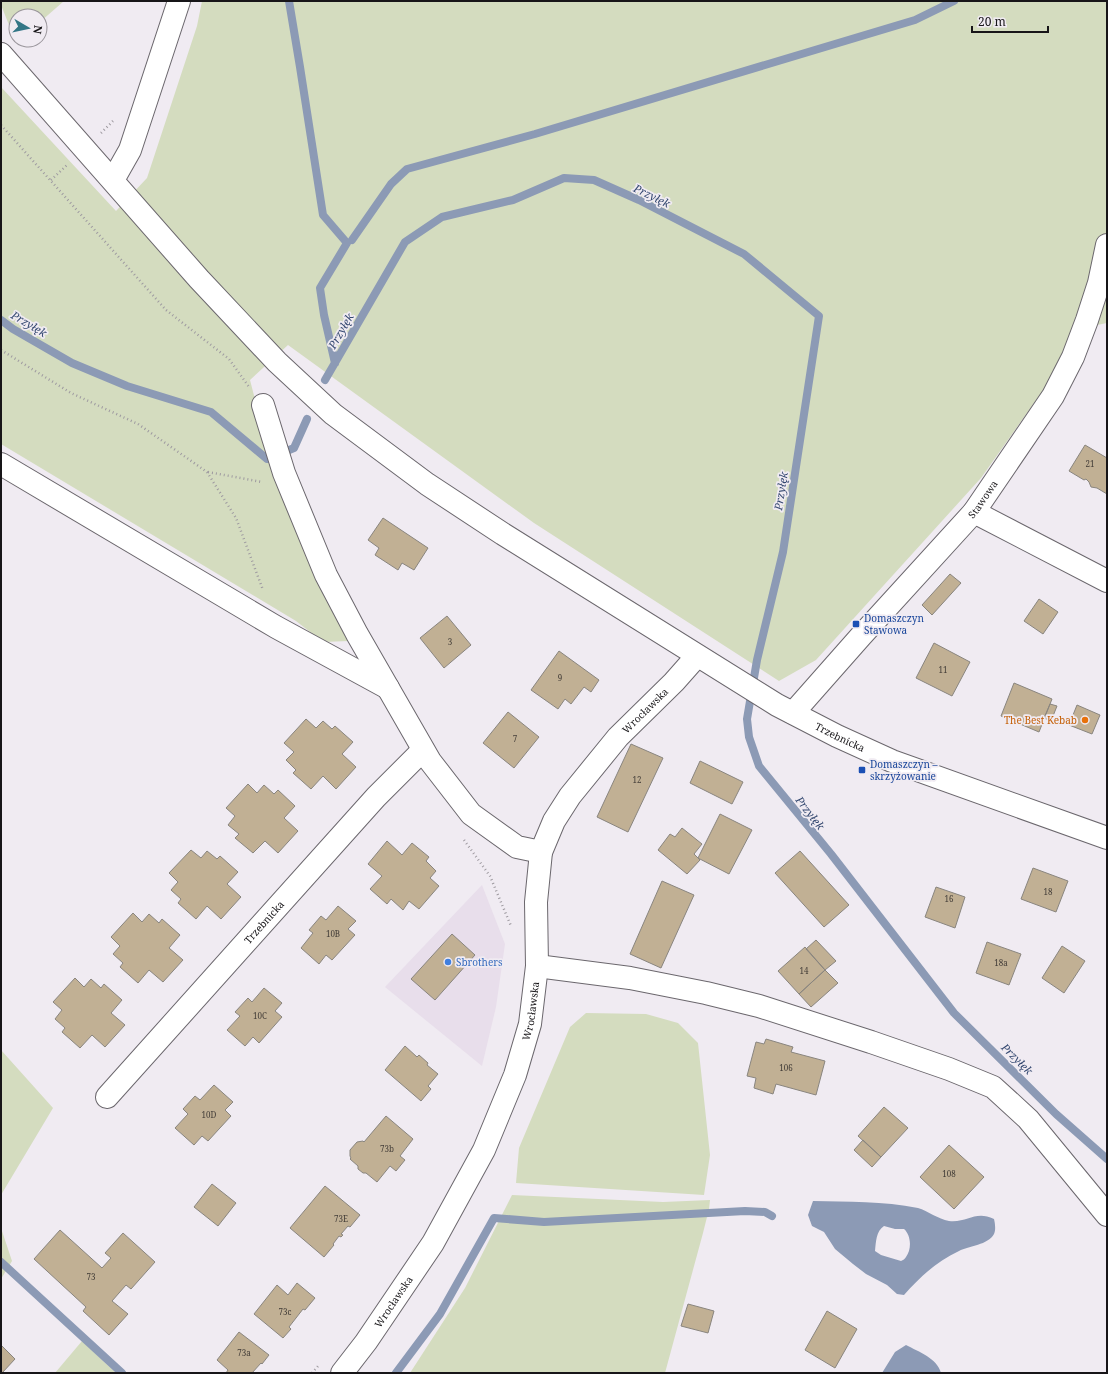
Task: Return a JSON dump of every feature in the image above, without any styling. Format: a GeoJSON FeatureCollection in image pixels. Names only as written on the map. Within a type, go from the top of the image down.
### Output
{"type":"FeatureCollection","features":[{"type":"Feature","properties":{"kind":"street"},"geometry":{"type":"LineString","coordinates":[[113,180],[130,150],[179,1]]}},
{"type":"Feature","properties":{"kind":"street","name":"Trzebnicka"},"geometry":{"type":"LineString","coordinates":[[1,54],[199,279],[277,362],[333,414],[426,484],[697,656],[785,709],[837,736],[892,760],[1107,838]]}},
{"type":"Feature","properties":{"kind":"street","name":"Stawowa"},"geometry":{"type":"LineString","coordinates":[[785,709],[861,636],[974,512],[1052,396],[1073,357],[1099,283],[1107,245]]}},
{"type":"Feature","properties":{"kind":"street"},"geometry":{"type":"LineString","coordinates":[[263,405],[273,442],[286,479],[326,575],[357,634],[423,750],[471,814],[517,847],[541,852]]}},
{"type":"Feature","properties":{"kind":"street"},"geometry":{"type":"LineString","coordinates":[[1,464],[276,627],[389,689]]}},
{"type":"Feature","properties":{"kind":"street"},"geometry":{"type":"LineString","coordinates":[[974,512],[1107,581]]}},
{"type":"Feature","properties":{"kind":"street","name":"Wrocławska"},"geometry":{"type":"LineString","coordinates":[[342,1373],[366,1342],[433,1243],[484,1150],[515,1075],[530,1024],[537,966],[536,902],[541,852],[554,821],[570,796],[618,737],[674,682],[697,656]]}},
{"type":"Feature","properties":{"kind":"street","name":"Trzebnicka"},"geometry":{"type":"LineString","coordinates":[[107,1097],[376,797],[423,750]]}},
{"type":"Feature","properties":{"kind":"street"},"geometry":{"type":"LineString","coordinates":[[537,966],[630,978],[706,992],[759,1006],[935,1064],[986,1084],[993,1088],[1028,1119],[1107,1215]]}},
{"type":"Feature","properties":{"kind":"path"},"geometry":{"type":"LineString","coordinates":[[1,125],[166,310],[229,359],[263,405]]}},
{"type":"Feature","properties":{"kind":"path"},"geometry":{"type":"LineString","coordinates":[[1,350],[71,393],[138,424],[207,472],[236,518],[263,590]]}},
{"type":"Feature","properties":{"kind":"path"},"geometry":{"type":"LineString","coordinates":[[207,472],[262,482],[286,479]]}},
{"type":"Feature","properties":{"kind":"path"},"geometry":{"type":"LineString","coordinates":[[463,838],[490,876],[513,931]]}},
{"type":"Feature","properties":{"kind":"path"},"geometry":{"type":"LineString","coordinates":[[312,1373],[322,1362]]}},
{"type":"Feature","properties":{"kind":"shaded area"},"geometry":{"type":"Polygon","coordinates":[[[482,885],[505,944],[496,1007],[482,1066],[385,987],[482,885]]]}},
{"type":"Feature","properties":{"kind":"green space"},"geometry":{"type":"Polygon","coordinates":[[[1,1],[64,1],[48,15],[48,8],[8,8],[8,22],[1,5],[1,1]]]}},
{"type":"Feature","properties":{"kind":"green space"},"geometry":{"type":"Polygon","coordinates":[[[202,1],[1107,1],[1107,323],[1077,329],[1044,389],[981,478],[816,660],[779,681],[534,523],[288,345],[250,380],[275,477],[349,641],[323,642],[296,621],[1,444],[1,87],[116,211],[147,178],[197,26],[202,1]]]}},
{"type":"Feature","properties":{"kind":"green space"},"geometry":{"type":"Polygon","coordinates":[[[586,1013],[646,1014],[678,1023],[698,1043],[710,1155],[704,1195],[516,1183],[519,1148],[570,1027],[586,1013]]]}},
{"type":"Feature","properties":{"kind":"green space"},"geometry":{"type":"Polygon","coordinates":[[[1,1050],[53,1108],[1,1195],[1,1050]]]}},
{"type":"Feature","properties":{"kind":"green space"},"geometry":{"type":"Polygon","coordinates":[[[512,1195],[663,1202],[710,1200],[703,1233],[665,1373],[410,1373],[465,1288],[512,1195]]]}},
{"type":"Feature","properties":{"kind":"green space"},"geometry":{"type":"Polygon","coordinates":[[[1,1228],[12,1261],[1,1279],[1,1228]]]}},
{"type":"Feature","properties":{"kind":"green space"},"geometry":{"type":"Polygon","coordinates":[[[82,1341],[116,1373],[55,1373],[82,1341]]]}},
{"type":"Feature","properties":{"kind":"water"},"geometry":{"type":"Polygon","coordinates":[[[813,1201],[879,1203],[918,1208],[941,1219],[949,1221],[956,1221],[976,1216],[987,1217],[994,1219],[995,1229],[994,1234],[987,1241],[963,1249],[936,1265],[916,1282],[904,1295],[897,1294],[887,1285],[866,1274],[835,1249],[824,1232],[812,1226],[808,1215],[813,1201]],[[884,1226],[881,1228],[877,1237],[875,1251],[881,1255],[901,1261],[908,1254],[910,1242],[904,1229],[895,1229],[884,1226]]]}},
{"type":"Feature","properties":{"kind":"water"},"geometry":{"type":"Polygon","coordinates":[[[906,1345],[932,1359],[936,1363],[941,1373],[882,1373],[895,1352],[906,1345]]]}},
{"type":"Feature","properties":{"kind":"building"},"geometry":{"type":"Polygon","coordinates":[[[1085,445],[1107,458],[1107,494],[1097,488],[1091,487],[1086,479],[1084,480],[1069,471],[1085,445]]]}},
{"type":"Feature","properties":{"kind":"building"},"geometry":{"type":"Polygon","coordinates":[[[383,518],[428,548],[414,570],[402,563],[398,570],[375,555],[379,548],[368,540],[383,518]]]}},
{"type":"Feature","properties":{"kind":"building"},"geometry":{"type":"Polygon","coordinates":[[[950,574],[961,583],[932,615],[922,605],[950,574]]]}},
{"type":"Feature","properties":{"kind":"building"},"geometry":{"type":"Polygon","coordinates":[[[1039,599],[1058,612],[1043,634],[1024,621],[1039,599]]]}},
{"type":"Feature","properties":{"kind":"building"},"geometry":{"type":"Polygon","coordinates":[[[447,616],[471,645],[444,668],[420,638],[447,616]]]}},
{"type":"Feature","properties":{"kind":"building"},"geometry":{"type":"Polygon","coordinates":[[[934,643],[970,662],[952,696],[916,678],[934,643]]]}},
{"type":"Feature","properties":{"kind":"building"},"geometry":{"type":"Polygon","coordinates":[[[559,651],[599,680],[591,692],[584,687],[571,704],[565,699],[558,709],[531,690],[559,651]]]}},
{"type":"Feature","properties":{"kind":"building"},"geometry":{"type":"Polygon","coordinates":[[[1014,683],[1052,699],[1039,732],[1001,716],[1014,683]]]}},
{"type":"Feature","properties":{"kind":"building"},"geometry":{"type":"Polygon","coordinates":[[[1050,704],[1057,706],[1051,721],[1044,718],[1050,704]]]}},
{"type":"Feature","properties":{"kind":"building","name":"The Best Kebab"},"geometry":{"type":"Polygon","coordinates":[[[1077,705],[1100,715],[1092,734],[1069,725],[1077,705]]]}},
{"type":"Feature","properties":{"kind":"building"},"geometry":{"type":"Polygon","coordinates":[[[508,712],[539,737],[514,768],[483,743],[508,712]]]}},
{"type":"Feature","properties":{"kind":"building"},"geometry":{"type":"Polygon","coordinates":[[[306,719],[316,728],[323,721],[332,729],[335,726],[353,742],[342,754],[356,767],[336,789],[323,776],[311,789],[293,773],[296,770],[286,760],[294,752],[284,743],[306,719]]]}},
{"type":"Feature","properties":{"kind":"building"},"geometry":{"type":"Polygon","coordinates":[[[631,744],[663,758],[628,832],[597,817],[631,744]]]}},
{"type":"Feature","properties":{"kind":"building"},"geometry":{"type":"Polygon","coordinates":[[[700,761],[743,782],[732,804],[690,783],[700,761]]]}},
{"type":"Feature","properties":{"kind":"building"},"geometry":{"type":"Polygon","coordinates":[[[248,784],[257,793],[264,785],[274,794],[278,790],[295,806],[284,818],[298,831],[278,853],[265,841],[253,853],[235,838],[239,834],[228,825],[235,816],[226,808],[248,784]]]}},
{"type":"Feature","properties":{"kind":"building"},"geometry":{"type":"Polygon","coordinates":[[[720,814],[752,830],[729,874],[698,858],[720,814]]]}},
{"type":"Feature","properties":{"kind":"building"},"geometry":{"type":"Polygon","coordinates":[[[682,828],[702,844],[694,854],[700,860],[687,874],[658,850],[670,834],[675,837],[682,828]]]}},
{"type":"Feature","properties":{"kind":"building"},"geometry":{"type":"Polygon","coordinates":[[[387,841],[402,855],[412,843],[429,857],[426,861],[436,871],[430,878],[439,886],[419,909],[409,901],[403,910],[391,899],[387,904],[370,889],[382,876],[368,864],[387,841]]]}},
{"type":"Feature","properties":{"kind":"building"},"geometry":{"type":"Polygon","coordinates":[[[191,850],[201,858],[207,851],[217,859],[220,856],[238,872],[227,884],[241,897],[221,919],[207,906],[196,919],[178,903],[181,899],[171,890],[178,882],[169,873],[191,850]]]}},
{"type":"Feature","properties":{"kind":"building"},"geometry":{"type":"Polygon","coordinates":[[[800,851],[849,905],[824,927],[775,873],[800,851]]]}},
{"type":"Feature","properties":{"kind":"building"},"geometry":{"type":"Polygon","coordinates":[[[1033,868],[1068,881],[1056,912],[1021,899],[1033,868]]]}},
{"type":"Feature","properties":{"kind":"building"},"geometry":{"type":"Polygon","coordinates":[[[662,881],[694,895],[661,968],[630,954],[662,881]]]}},
{"type":"Feature","properties":{"kind":"building"},"geometry":{"type":"Polygon","coordinates":[[[936,887],[965,897],[955,928],[925,917],[936,887]]]}},
{"type":"Feature","properties":{"kind":"building"},"geometry":{"type":"Polygon","coordinates":[[[338,906],[356,921],[348,929],[355,935],[332,960],[326,955],[319,964],[301,948],[313,933],[309,930],[321,916],[326,920],[338,906]]]}},
{"type":"Feature","properties":{"kind":"building"},"geometry":{"type":"Polygon","coordinates":[[[133,913],[142,922],[149,914],[159,923],[162,919],[180,935],[169,948],[183,960],[163,982],[149,970],[138,983],[120,967],[123,963],[113,954],[120,946],[111,937],[133,913]]]}},
{"type":"Feature","properties":{"kind":"building"},"geometry":{"type":"Polygon","coordinates":[[[452,934],[475,955],[435,1000],[411,979],[452,934]]]}},
{"type":"Feature","properties":{"kind":"building"},"geometry":{"type":"Polygon","coordinates":[[[816,940],[836,961],[825,970],[806,949],[816,940]]]}},
{"type":"Feature","properties":{"kind":"building"},"geometry":{"type":"Polygon","coordinates":[[[987,942],[1021,954],[1009,985],[976,973],[987,942]]]}},
{"type":"Feature","properties":{"kind":"building"},"geometry":{"type":"Polygon","coordinates":[[[1062,946],[1085,961],[1064,993],[1042,978],[1062,946]]]}},
{"type":"Feature","properties":{"kind":"building"},"geometry":{"type":"Polygon","coordinates":[[[805,947],[825,970],[799,994],[778,971],[805,947]]]}},
{"type":"Feature","properties":{"kind":"building"},"geometry":{"type":"Polygon","coordinates":[[[825,970],[838,983],[811,1007],[799,994],[825,970]]]}},
{"type":"Feature","properties":{"kind":"building"},"geometry":{"type":"Polygon","coordinates":[[[75,978],[84,987],[91,979],[101,988],[104,984],[122,1000],[111,1013],[125,1025],[105,1047],[92,1035],[80,1048],[62,1032],[65,1028],[55,1019],[62,1010],[53,1002],[75,978]]]}},
{"type":"Feature","properties":{"kind":"building"},"geometry":{"type":"Polygon","coordinates":[[[264,988],[282,1003],[275,1011],[282,1017],[259,1043],[253,1037],[245,1046],[227,1030],[240,1016],[235,1012],[248,998],[252,1002],[264,988]]]}},
{"type":"Feature","properties":{"kind":"building"},"geometry":{"type":"Polygon","coordinates":[[[766,1039],[793,1047],[791,1052],[825,1061],[816,1095],[776,1084],[773,1094],[754,1088],[756,1078],[747,1076],[756,1042],[764,1044],[766,1039]]]}},
{"type":"Feature","properties":{"kind":"building"},"geometry":{"type":"Polygon","coordinates":[[[405,1046],[417,1057],[419,1055],[428,1063],[427,1065],[438,1074],[428,1086],[431,1089],[421,1101],[385,1070],[405,1046]]]}},
{"type":"Feature","properties":{"kind":"building"},"geometry":{"type":"Polygon","coordinates":[[[214,1085],[233,1102],[225,1110],[231,1116],[208,1141],[202,1136],[194,1145],[175,1128],[188,1114],[183,1109],[195,1096],[200,1100],[214,1085]]]}},
{"type":"Feature","properties":{"kind":"building"},"geometry":{"type":"Polygon","coordinates":[[[884,1107],[908,1128],[881,1157],[858,1136],[884,1107]]]}},
{"type":"Feature","properties":{"kind":"building"},"geometry":{"type":"Polygon","coordinates":[[[386,1116],[413,1139],[400,1156],[405,1160],[396,1171],[390,1166],[377,1182],[366,1173],[363,1173],[358,1169],[358,1166],[350,1159],[350,1150],[357,1142],[364,1142],[386,1116]]]}},
{"type":"Feature","properties":{"kind":"building"},"geometry":{"type":"Polygon","coordinates":[[[863,1140],[881,1157],[872,1167],[854,1150],[863,1140]]]}},
{"type":"Feature","properties":{"kind":"building"},"geometry":{"type":"Polygon","coordinates":[[[949,1145],[984,1177],[954,1209],[920,1177],[949,1145]]]}},
{"type":"Feature","properties":{"kind":"building"},"geometry":{"type":"Polygon","coordinates":[[[212,1184],[236,1203],[218,1226],[194,1207],[212,1184]]]}},
{"type":"Feature","properties":{"kind":"building"},"geometry":{"type":"Polygon","coordinates":[[[325,1186],[360,1215],[350,1227],[348,1226],[341,1234],[343,1235],[341,1237],[339,1236],[324,1257],[290,1228],[325,1186]]]}},
{"type":"Feature","properties":{"kind":"building"},"geometry":{"type":"Polygon","coordinates":[[[60,1230],[102,1268],[111,1258],[105,1253],[123,1233],[155,1262],[131,1289],[126,1285],[112,1301],[128,1314],[109,1335],[83,1311],[86,1307],[34,1259],[60,1230]]]}},
{"type":"Feature","properties":{"kind":"building"},"geometry":{"type":"Polygon","coordinates":[[[297,1283],[315,1298],[305,1310],[303,1309],[289,1327],[291,1329],[283,1338],[254,1314],[277,1285],[288,1295],[297,1283]]]}},
{"type":"Feature","properties":{"kind":"building"},"geometry":{"type":"Polygon","coordinates":[[[688,1304],[714,1311],[708,1333],[681,1326],[688,1304]]]}},
{"type":"Feature","properties":{"kind":"building"},"geometry":{"type":"Polygon","coordinates":[[[827,1311],[857,1329],[835,1368],[805,1350],[827,1311]]]}},
{"type":"Feature","properties":{"kind":"building"},"geometry":{"type":"Polygon","coordinates":[[[239,1332],[269,1355],[252,1373],[226,1373],[228,1370],[217,1360],[239,1332]]]}},
{"type":"Feature","properties":{"kind":"building"},"geometry":{"type":"Polygon","coordinates":[[[1,1345],[15,1359],[2,1373],[1,1373],[1,1345]]]}},
{"type":"Feature","properties":{"kind":"waterway"},"geometry":{"type":"LineString","coordinates":[[289,1],[323,215],[347,243],[320,288],[324,315],[335,363]]}},
{"type":"Feature","properties":{"kind":"waterway"},"geometry":{"type":"LineString","coordinates":[[352,240],[391,184],[407,169],[535,134],[915,20],[954,1]]}},
{"type":"Feature","properties":{"kind":"waterway","name":"Przyłęk"},"geometry":{"type":"LineString","coordinates":[[325,380],[405,242],[442,217],[513,200],[564,178],[594,180],[639,200],[744,254],[819,316],[783,552],[757,660],[747,719],[749,737],[759,766],[831,854],[954,1013],[1056,1114],[1107,1159]]}},
{"type":"Feature","properties":{"kind":"waterway","name":"Przyłęk"},"geometry":{"type":"LineString","coordinates":[[1,320],[13,329],[72,363],[127,386],[211,412],[267,459],[294,448],[307,419]]}},
{"type":"Feature","properties":{"kind":"waterway"},"geometry":{"type":"LineString","coordinates":[[396,1373],[440,1314],[494,1218],[544,1222],[745,1211],[765,1212],[772,1216]]}},
{"type":"Feature","properties":{"kind":"waterway"},"geometry":{"type":"LineString","coordinates":[[1,1262],[122,1373]]}},
{"type":"Feature","properties":{"kind":"place","name":"Domaszczyn Stawowa"},"geometry":{"type":"Point","coordinates":[856,624]}},
{"type":"Feature","properties":{"kind":"place","name":"The Best Kebab"},"geometry":{"type":"Point","coordinates":[1085,720]}},
{"type":"Feature","properties":{"kind":"place","name":"Domaszczyn – skrzyżowanie"},"geometry":{"type":"Point","coordinates":[862,770]}},
{"type":"Feature","properties":{"kind":"place","name":"Sbrothers"},"geometry":{"type":"Point","coordinates":[448,962]}}]}
